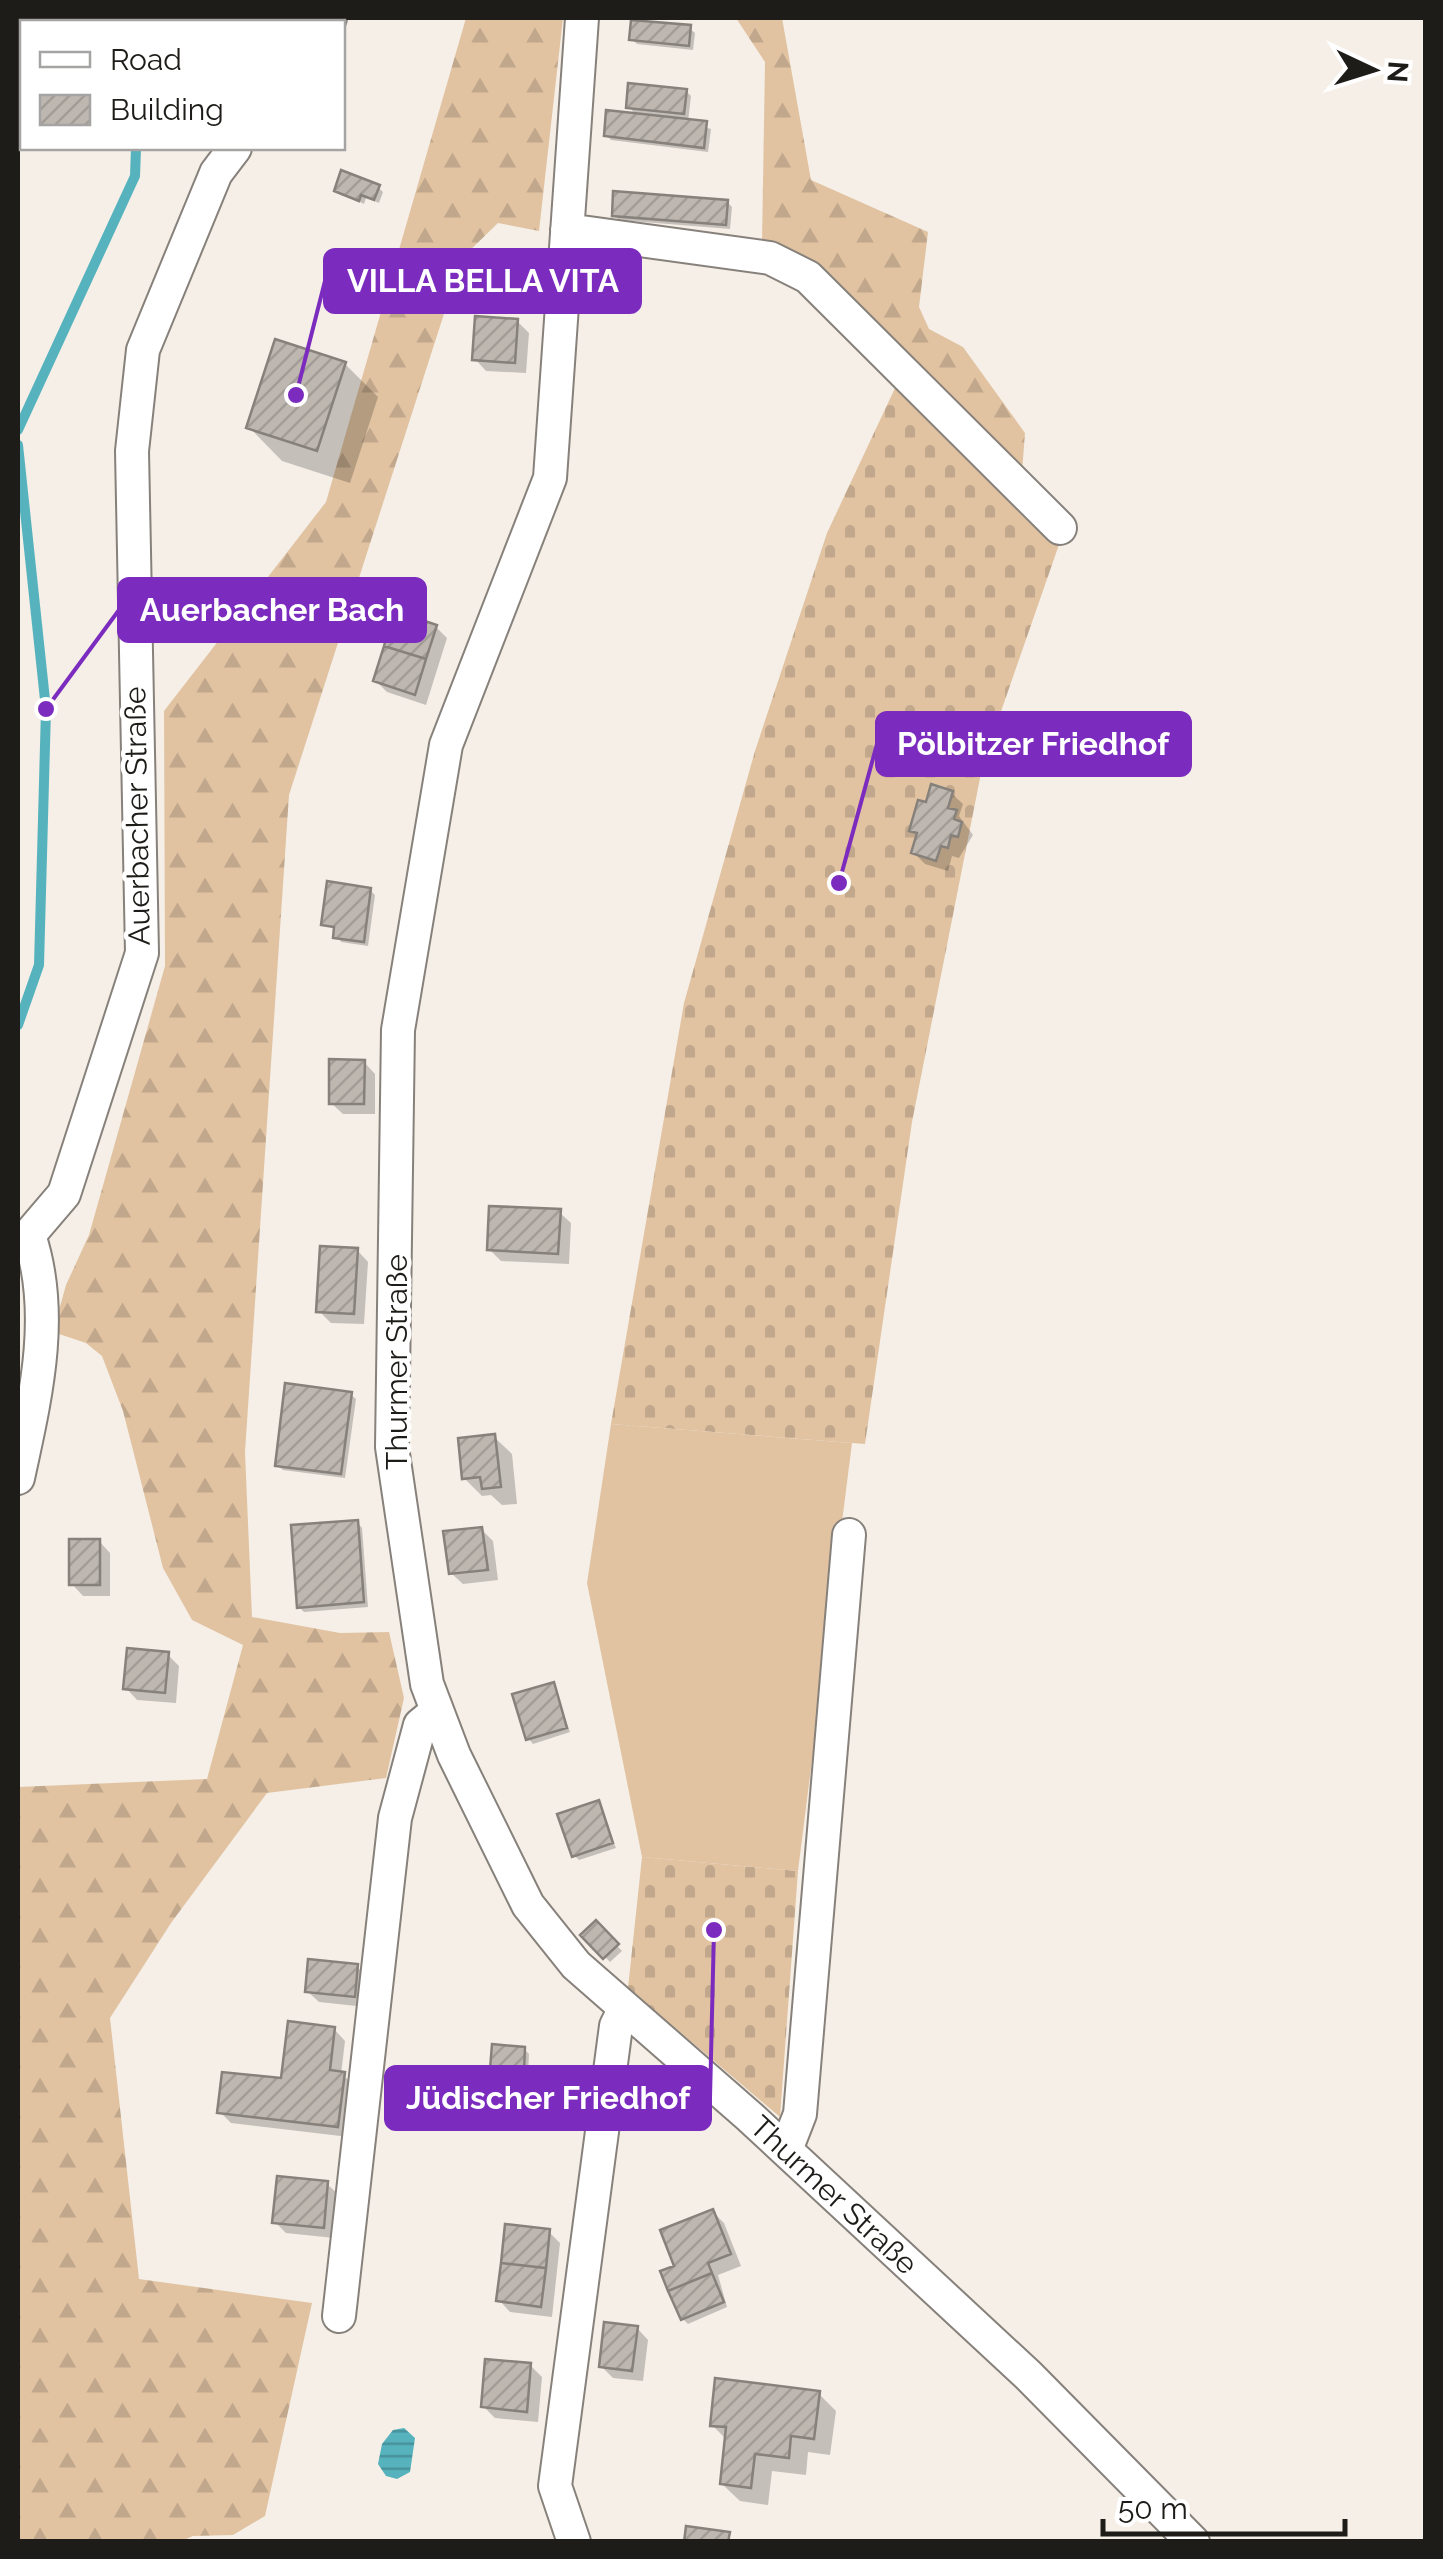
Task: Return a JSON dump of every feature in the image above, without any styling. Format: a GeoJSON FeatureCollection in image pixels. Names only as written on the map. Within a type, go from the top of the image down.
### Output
{"type":"FeatureCollection","features":[{"type":"Feature","properties":{"kind":"street","name":"Thurmer Straße"},"geometry":{"type":"LineString","coordinates":[[582,18],[550,478],[446,745],[398,1030],[392,1448],[414,1617],[454,1756],[528,1905],[576,1964],[786,2150],[1028,2375],[1193,2542]]}},
{"type":"Feature","properties":{"kind":"street","name":"Auerbacher Straße"},"geometry":{"type":"LineString","coordinates":[[18,1478],[40,1358],[40,1274],[23,1238],[64,1194],[142,952],[132,451],[142,350],[216,172],[233,150]]}},
{"type":"Feature","properties":{"kind":"street"},"geometry":{"type":"LineString","coordinates":[[566,230],[770,258],[808,277],[1060,528]]}},
{"type":"Feature","properties":{"kind":"street"},"geometry":{"type":"LineString","coordinates":[[786,2150],[800,2114],[848,1534]]}},
{"type":"Feature","properties":{"kind":"street"},"geometry":{"type":"LineString","coordinates":[[339,2316],[395,1818],[420,1725],[438,1711]]}},
{"type":"Feature","properties":{"kind":"street"},"geometry":{"type":"LineString","coordinates":[[574,2542],[556,2486],[616,2026],[625,2008]]}},
{"type":"Feature","properties":{"kind":"green space"},"geometry":{"type":"Polygon","coordinates":[[[466,18],[563,18],[539,231],[498,223],[462,258],[289,795],[245,1452],[252,1617],[340,1633],[389,1632],[404,1698],[386,1778],[267,1793],[171,1923],[110,2018],[139,2279],[312,2303],[265,2516],[233,2535],[193,2536],[179,2542],[18,2541],[18,1787],[207,1779],[243,1645],[192,1620],[163,1568],[123,1411],[102,1356],[86,1343],[53,1332],[66,1285],[89,1235],[165,966],[164,711],[326,502],[466,18]]]}},
{"type":"Feature","properties":{"kind":"green space"},"geometry":{"type":"Polygon","coordinates":[[[736,18],[782,18],[811,180],[928,232],[919,307],[929,329],[963,347],[1025,433],[1020,498],[762,242],[765,62],[736,18]]]}},
{"type":"Feature","properties":{"kind":"green space"},"geometry":{"type":"Polygon","coordinates":[[[896,386],[1062,536],[983,763],[912,1122],[865,1444],[611,1424],[684,1003],[755,751],[827,533],[896,386]]]}},
{"type":"Feature","properties":{"kind":"green space"},"geometry":{"type":"Polygon","coordinates":[[[611,1424],[852,1443],[798,1871],[642,1857],[587,1583],[611,1424]]]}},
{"type":"Feature","properties":{"kind":"green space"},"geometry":{"type":"Polygon","coordinates":[[[642,1857],[798,1871],[780,2117],[628,1988],[642,1857]]]}},
{"type":"Feature","properties":{"kind":"water"},"geometry":{"type":"Polygon","coordinates":[[[404,2428],[415,2438],[410,2472],[397,2479],[386,2476],[378,2464],[382,2444],[393,2430],[404,2428]]]}},
{"type":"Feature","properties":{"kind":"building"},"geometry":{"type":"Polygon","coordinates":[[[220,18],[278,18],[278,20],[220,18]]]}},
{"type":"Feature","properties":{"kind":"building"},"geometry":{"type":"Polygon","coordinates":[[[631,20],[691,25],[689,46],[629,40],[631,20]]]}},
{"type":"Feature","properties":{"kind":"building"},"geometry":{"type":"Polygon","coordinates":[[[628,83],[687,89],[684,114],[626,108],[628,83]]]}},
{"type":"Feature","properties":{"kind":"building"},"geometry":{"type":"Polygon","coordinates":[[[606,110],[707,121],[704,148],[604,136],[606,110]]]}},
{"type":"Feature","properties":{"kind":"building"},"geometry":{"type":"Polygon","coordinates":[[[341,170],[380,185],[374,200],[361,195],[359,201],[334,191],[341,170]]]}},
{"type":"Feature","properties":{"kind":"building"},"geometry":{"type":"Polygon","coordinates":[[[613,191],[728,200],[726,225],[612,216],[613,191]]]}},
{"type":"Feature","properties":{"kind":"building"},"geometry":{"type":"Polygon","coordinates":[[[475,316],[518,319],[515,363],[472,360],[475,316]]]}},
{"type":"Feature","properties":{"kind":"building"},"geometry":{"type":"Polygon","coordinates":[[[275,339],[346,362],[317,451],[246,428],[275,339]]]}},
{"type":"Feature","properties":{"kind":"building"},"geometry":{"type":"Polygon","coordinates":[[[395,611],[437,625],[426,659],[384,646],[395,611]]]}},
{"type":"Feature","properties":{"kind":"building"},"geometry":{"type":"Polygon","coordinates":[[[384,646],[426,659],[415,695],[373,681],[384,646]]]}},
{"type":"Feature","properties":{"kind":"building"},"geometry":{"type":"Polygon","coordinates":[[[931,784],[953,791],[948,808],[957,810],[954,819],[962,822],[958,837],[951,835],[948,848],[941,846],[936,861],[911,853],[917,833],[909,831],[918,800],[926,802],[931,784]]]}},
{"type":"Feature","properties":{"kind":"building"},"geometry":{"type":"Polygon","coordinates":[[[327,881],[371,888],[364,942],[333,938],[334,927],[321,925],[327,881]]]}},
{"type":"Feature","properties":{"kind":"building"},"geometry":{"type":"Polygon","coordinates":[[[329,1059],[365,1060],[364,1104],[329,1104],[329,1059]]]}},
{"type":"Feature","properties":{"kind":"building"},"geometry":{"type":"Polygon","coordinates":[[[489,1206],[561,1209],[558,1254],[487,1250],[489,1206]]]}},
{"type":"Feature","properties":{"kind":"building"},"geometry":{"type":"Polygon","coordinates":[[[320,1246],[358,1248],[354,1314],[316,1312],[320,1246]]]}},
{"type":"Feature","properties":{"kind":"building"},"geometry":{"type":"Polygon","coordinates":[[[285,1383],[352,1392],[341,1474],[275,1466],[285,1383]]]}},
{"type":"Feature","properties":{"kind":"building"},"geometry":{"type":"Polygon","coordinates":[[[495,1434],[501,1487],[482,1489],[480,1477],[462,1479],[458,1438],[495,1434]]]}},
{"type":"Feature","properties":{"kind":"building"},"geometry":{"type":"Polygon","coordinates":[[[358,1520],[364,1602],[297,1608],[291,1525],[358,1520]]]}},
{"type":"Feature","properties":{"kind":"building"},"geometry":{"type":"Polygon","coordinates":[[[482,1527],[488,1570],[449,1574],[443,1531],[482,1527]]]}},
{"type":"Feature","properties":{"kind":"building"},"geometry":{"type":"Polygon","coordinates":[[[69,1539],[100,1539],[100,1585],[69,1585],[69,1539]]]}},
{"type":"Feature","properties":{"kind":"building"},"geometry":{"type":"Polygon","coordinates":[[[127,1648],[169,1652],[165,1693],[123,1689],[127,1648]]]}},
{"type":"Feature","properties":{"kind":"building"},"geometry":{"type":"Polygon","coordinates":[[[554,1682],[567,1728],[526,1740],[512,1694],[554,1682]]]}},
{"type":"Feature","properties":{"kind":"building"},"geometry":{"type":"Polygon","coordinates":[[[599,1800],[613,1843],[572,1857],[557,1814],[599,1800]]]}},
{"type":"Feature","properties":{"kind":"building"},"geometry":{"type":"Polygon","coordinates":[[[596,1920],[619,1944],[603,1959],[580,1935],[596,1920]]]}},
{"type":"Feature","properties":{"kind":"building"},"geometry":{"type":"Polygon","coordinates":[[[308,1959],[358,1964],[355,1997],[305,1992],[308,1959]]]}},
{"type":"Feature","properties":{"kind":"building"},"geometry":{"type":"Polygon","coordinates":[[[288,2021],[335,2027],[330,2070],[345,2072],[338,2127],[217,2113],[222,2072],[281,2078],[288,2021]]]}},
{"type":"Feature","properties":{"kind":"building"},"geometry":{"type":"Polygon","coordinates":[[[492,2044],[525,2047],[524,2072],[490,2069],[492,2044]]]}},
{"type":"Feature","properties":{"kind":"building"},"geometry":{"type":"Polygon","coordinates":[[[277,2176],[328,2181],[324,2228],[272,2223],[277,2176]]]}},
{"type":"Feature","properties":{"kind":"building"},"geometry":{"type":"Polygon","coordinates":[[[713,2209],[731,2254],[708,2263],[712,2273],[668,2291],[660,2271],[674,2266],[660,2230],[713,2209]]]}},
{"type":"Feature","properties":{"kind":"building"},"geometry":{"type":"Polygon","coordinates":[[[505,2224],[550,2229],[546,2268],[501,2263],[505,2224]]]}},
{"type":"Feature","properties":{"kind":"building"},"geometry":{"type":"Polygon","coordinates":[[[501,2263],[546,2268],[541,2307],[496,2301],[501,2263]]]}},
{"type":"Feature","properties":{"kind":"building"},"geometry":{"type":"Polygon","coordinates":[[[712,2273],[724,2302],[681,2320],[668,2291],[712,2273]]]}},
{"type":"Feature","properties":{"kind":"building"},"geometry":{"type":"Polygon","coordinates":[[[604,2322],[638,2326],[632,2371],[599,2367],[604,2322]]]}},
{"type":"Feature","properties":{"kind":"building"},"geometry":{"type":"Polygon","coordinates":[[[485,2359],[531,2363],[527,2412],[481,2407],[485,2359]]]}},
{"type":"Feature","properties":{"kind":"building"},"geometry":{"type":"Polygon","coordinates":[[[715,2378],[820,2391],[814,2439],[791,2436],[789,2458],[755,2454],[751,2488],[720,2484],[726,2427],[710,2426],[715,2378]]]}},
{"type":"Feature","properties":{"kind":"building"},"geometry":{"type":"Polygon","coordinates":[[[686,2526],[730,2532],[728,2542],[684,2542],[686,2526]]]}},
{"type":"Feature","properties":{"kind":"waterway"},"geometry":{"type":"LineString","coordinates":[[18,430],[135,176],[136,150]]}},
{"type":"Feature","properties":{"kind":"waterway"},"geometry":{"type":"LineString","coordinates":[[18,445],[46,709],[39,965],[18,1025]]}},
{"type":"Feature","properties":{"kind":"place","name":"VILLA BELLA VITA"},"geometry":{"type":"Point","coordinates":[296,395]}},
{"type":"Feature","properties":{"kind":"place","name":"Auerbacher Bach"},"geometry":{"type":"Point","coordinates":[46,709]}},
{"type":"Feature","properties":{"kind":"place","name":"Pölbitzer Friedhof"},"geometry":{"type":"Point","coordinates":[839,883]}},
{"type":"Feature","properties":{"kind":"place","name":"Jüdischer Friedhof"},"geometry":{"type":"Point","coordinates":[714,1930]}}]}
